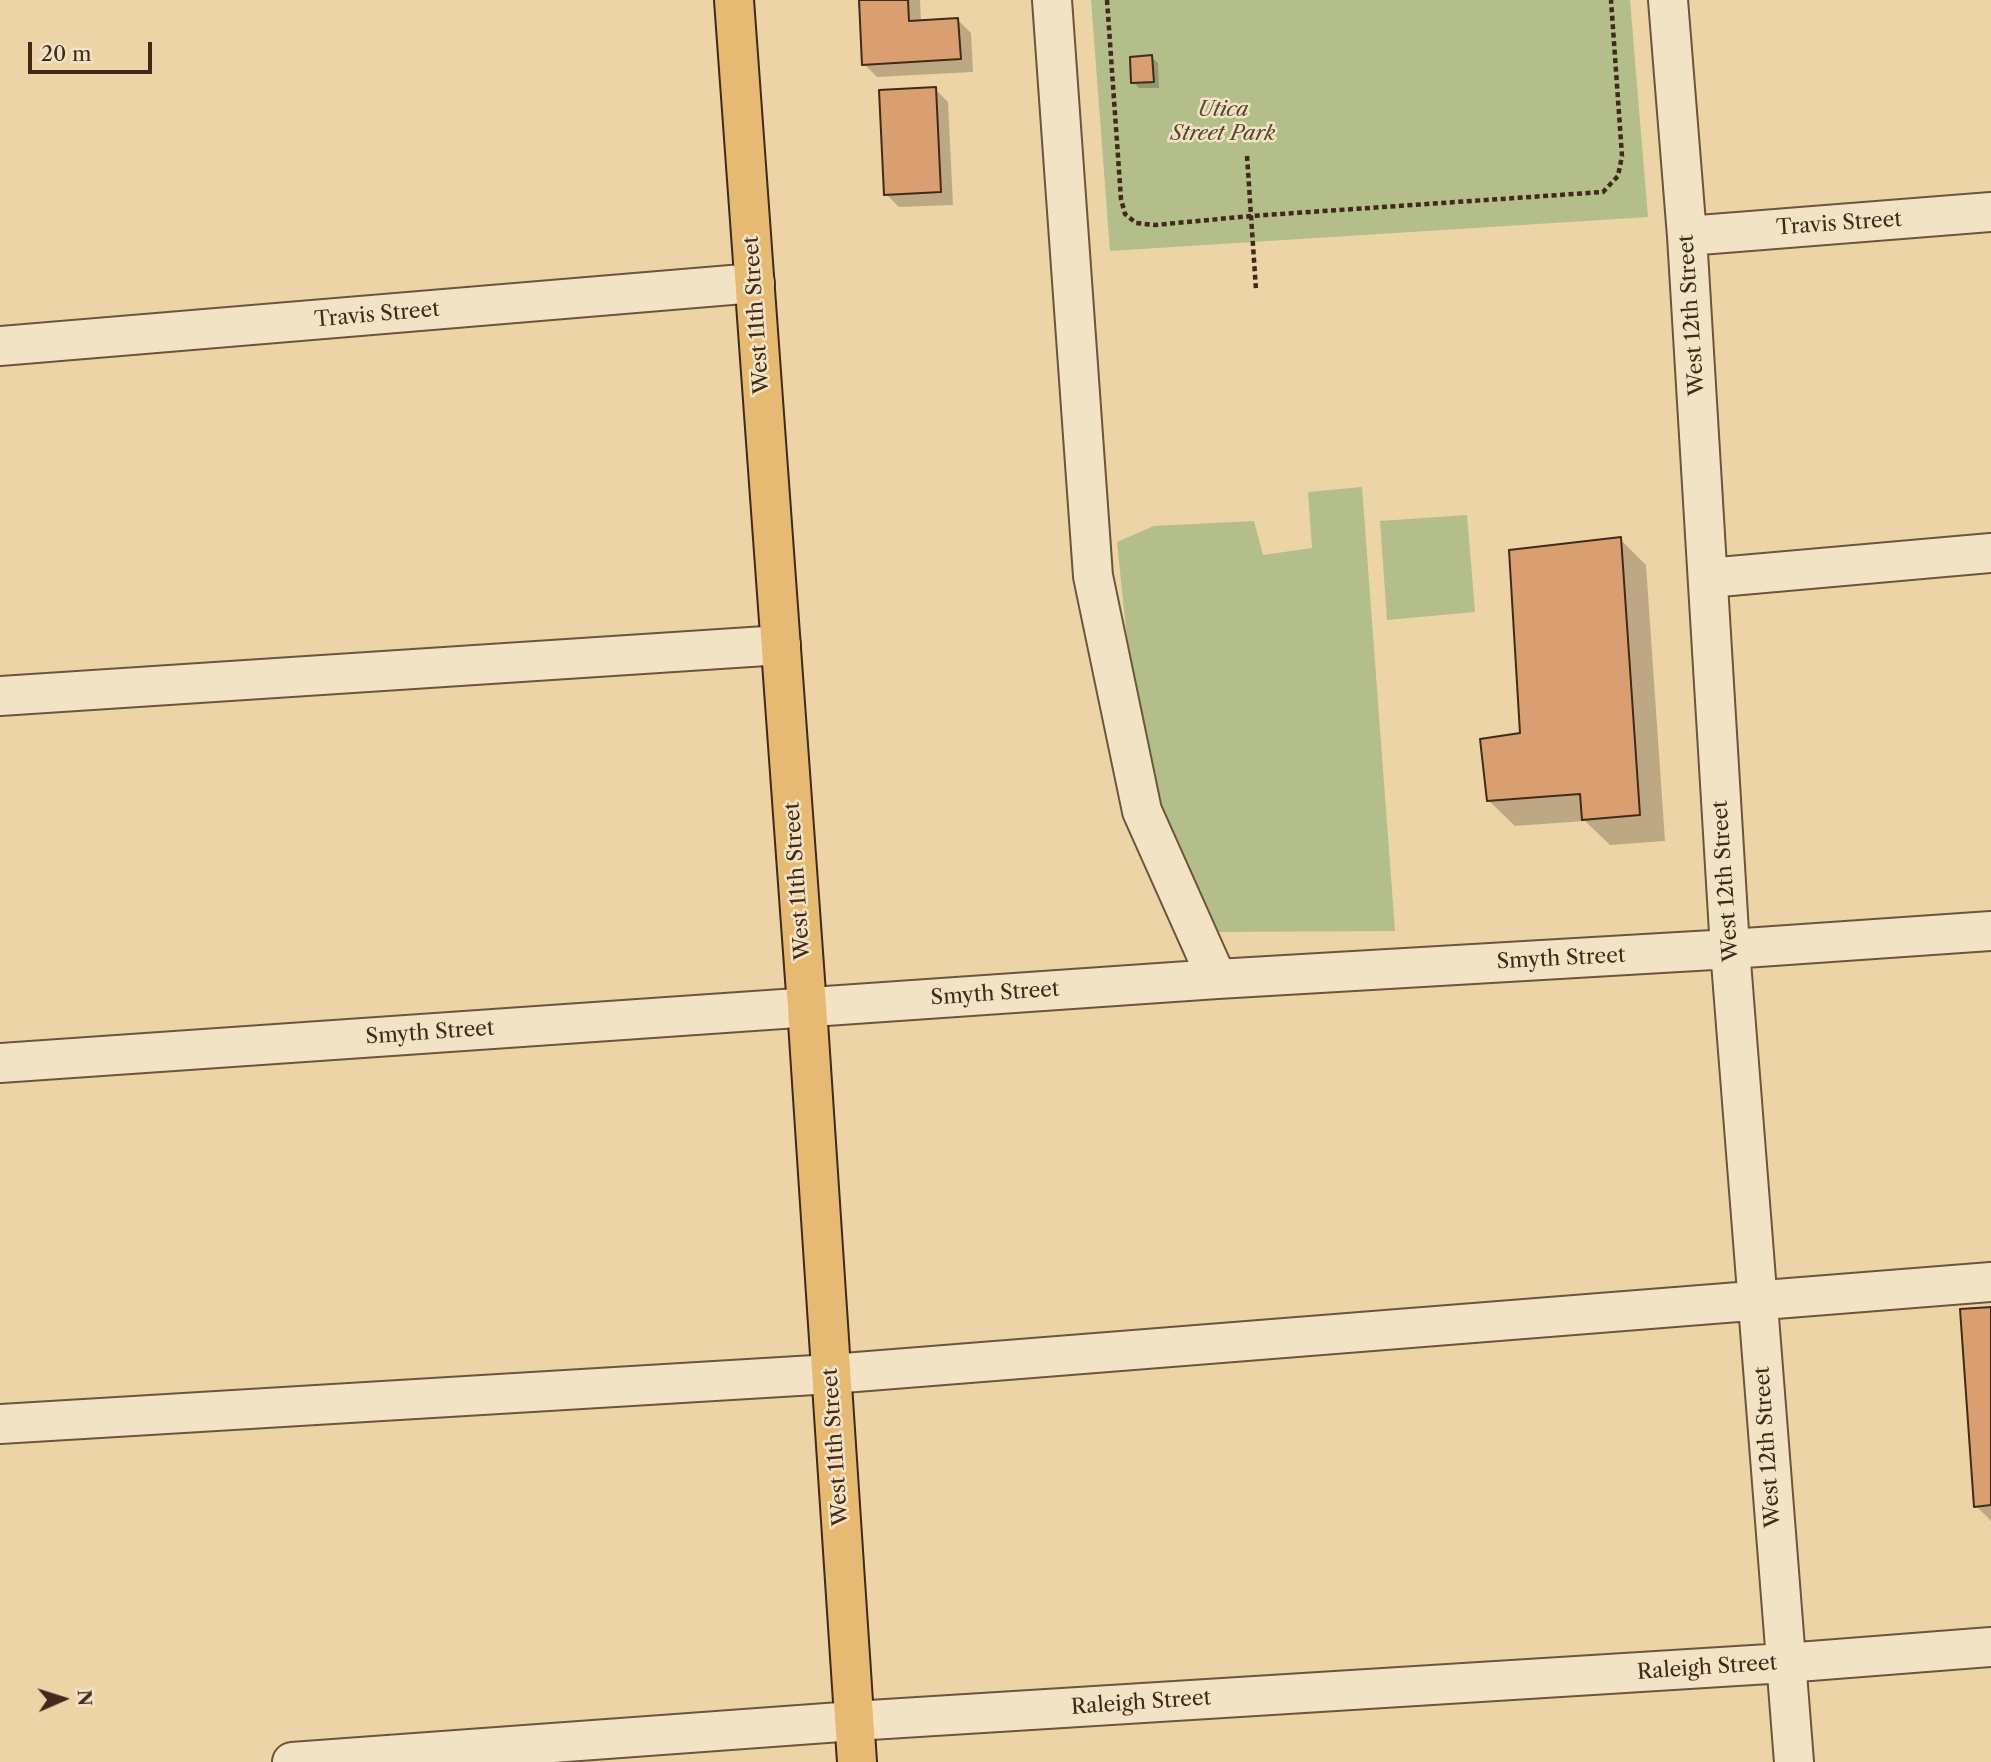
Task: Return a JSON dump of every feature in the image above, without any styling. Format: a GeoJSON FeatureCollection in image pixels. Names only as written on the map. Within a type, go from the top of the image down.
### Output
{"type":"FeatureCollection","features":[{"type":"Feature","properties":{"kind":"main road","name":"West 11th Street"},"geometry":{"type":"LineString","coordinates":[[734,0],[807,1007],[857,1762]]}},
{"type":"Feature","properties":{"kind":"street"},"geometry":{"type":"LineString","coordinates":[[1052,0],[1093,576],[1142,811],[1216,979]]}},
{"type":"Feature","properties":{"kind":"street","name":"West 12th Street"},"geometry":{"type":"LineString","coordinates":[[1668,0],[1687,236],[1730,949],[1794,1762]]}},
{"type":"Feature","properties":{"kind":"street","name":"Travis Street"},"geometry":{"type":"LineString","coordinates":[[1687,236],[1991,212]]}},
{"type":"Feature","properties":{"kind":"street","name":"Travis Street"},"geometry":{"type":"LineString","coordinates":[[0,346],[755,283]]}},
{"type":"Feature","properties":{"kind":"street"},"geometry":{"type":"LineString","coordinates":[[1707,578],[1991,553]]}},
{"type":"Feature","properties":{"kind":"street"},"geometry":{"type":"LineString","coordinates":[[0,696],[781,645]]}},
{"type":"Feature","properties":{"kind":"street","name":"Smyth Street"},"geometry":{"type":"LineString","coordinates":[[0,1063],[1216,979],[1991,931]]}},
{"type":"Feature","properties":{"kind":"street"},"geometry":{"type":"LineString","coordinates":[[0,1424],[831,1374],[1991,1282]]}},
{"type":"Feature","properties":{"kind":"street","name":"Raleigh Street"},"geometry":{"type":"LineString","coordinates":[[292,1762],[854,1721],[1785,1663],[1991,1647]]}},
{"type":"Feature","properties":{"kind":"path"},"geometry":{"type":"LineString","coordinates":[[1107,0],[1121,199],[1125,214],[1136,223],[1155,225],[1603,192],[1618,176],[1622,156],[1611,0]]}},
{"type":"Feature","properties":{"kind":"path"},"geometry":{"type":"LineString","coordinates":[[1247,156],[1256,290]]}},
{"type":"Feature","properties":{"kind":"green space","name":"Utica Street Park"},"geometry":{"type":"Polygon","coordinates":[[[1091,0],[1630,0],[1648,217],[1110,251],[1091,0]]]}},
{"type":"Feature","properties":{"kind":"green space"},"geometry":{"type":"Polygon","coordinates":[[[1362,487],[1395,931],[1211,932],[1168,830],[1131,679],[1117,542],[1154,526],[1254,521],[1263,555],[1312,548],[1308,492],[1362,487]]]}},
{"type":"Feature","properties":{"kind":"green space"},"geometry":{"type":"Polygon","coordinates":[[[1467,515],[1475,612],[1387,620],[1380,521],[1467,515]]]}},
{"type":"Feature","properties":{"kind":"building"},"geometry":{"type":"Polygon","coordinates":[[[859,0],[908,0],[909,21],[958,18],[961,59],[862,65],[859,0]]]}},
{"type":"Feature","properties":{"kind":"building"},"geometry":{"type":"Polygon","coordinates":[[[1152,55],[1154,82],[1131,83],[1130,57],[1152,55]]]}},
{"type":"Feature","properties":{"kind":"building"},"geometry":{"type":"Polygon","coordinates":[[[936,87],[941,192],[884,195],[879,90],[936,87]]]}},
{"type":"Feature","properties":{"kind":"building"},"geometry":{"type":"Polygon","coordinates":[[[1621,537],[1640,815],[1582,820],[1580,794],[1487,801],[1480,739],[1520,733],[1509,550],[1621,537]]]}},
{"type":"Feature","properties":{"kind":"building"},"geometry":{"type":"Polygon","coordinates":[[[1991,1307],[1991,1505],[1974,1507],[1960,1309],[1991,1307]]]}}]}
